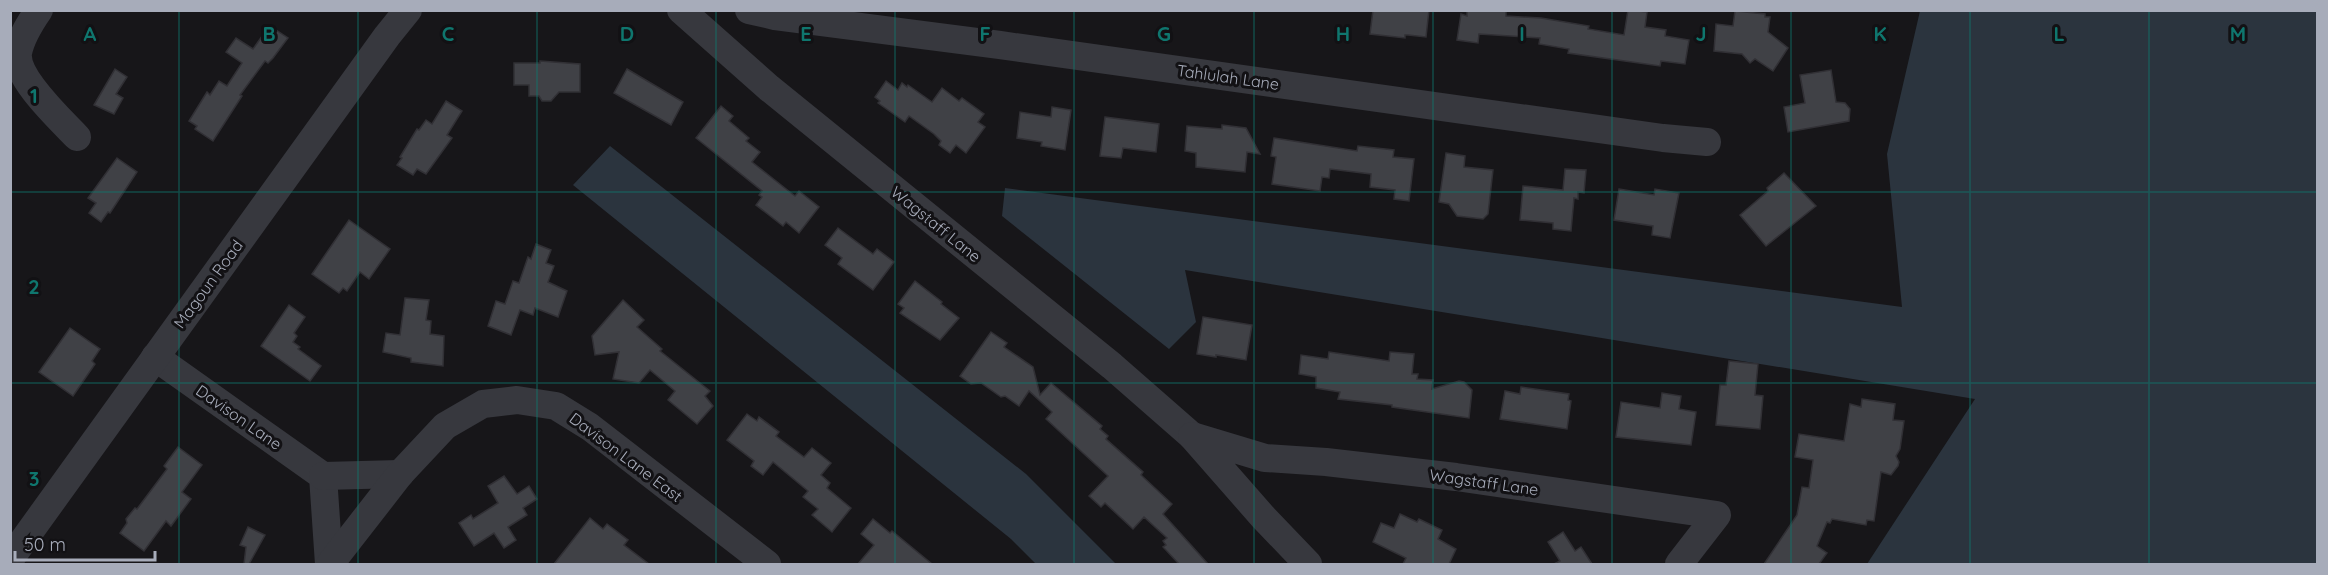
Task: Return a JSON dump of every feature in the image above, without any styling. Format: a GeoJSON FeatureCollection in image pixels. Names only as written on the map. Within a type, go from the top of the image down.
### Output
{"type":"FeatureCollection","features":[{"type":"Feature","properties":{"kind":"street"},"geometry":{"type":"LineString","coordinates":[[39,10],[27,27],[18,55],[30,87],[77,137]]}},
{"type":"Feature","properties":{"kind":"street","name":"Magoun Road"},"geometry":{"type":"LineString","coordinates":[[12,553],[408,10]]}},
{"type":"Feature","properties":{"kind":"street","name":"Wagstaff Lane"},"geometry":{"type":"LineString","coordinates":[[681,10],[769,88],[1112,366],[1192,436],[1308,564]]}},
{"type":"Feature","properties":{"kind":"street","name":"Tahlulah Lane"},"geometry":{"type":"LineString","coordinates":[[749,10],[775,16],[1707,142]]}},
{"type":"Feature","properties":{"kind":"street","name":"Davison Lane"},"geometry":{"type":"LineString","coordinates":[[155,357],[323,476]]}},
{"type":"Feature","properties":{"kind":"street","name":"Davison Lane East"},"geometry":{"type":"LineString","coordinates":[[330,564],[400,474],[445,426],[483,404],[517,400],[556,406],[590,427],[767,564]]}},
{"type":"Feature","properties":{"kind":"street","name":"Wagstaff Lane"},"geometry":{"type":"LineString","coordinates":[[1192,436],[1265,458],[1326,462],[1432,474],[1717,515],[1679,564]]}},
{"type":"Feature","properties":{"kind":"street"},"geometry":{"type":"LineString","coordinates":[[330,564],[323,476],[400,474]]}},
{"type":"Feature","properties":{"kind":"shaded area"},"geometry":{"type":"Polygon","coordinates":[[[1920,11],[2317,11],[2317,564],[1867,564],[1975,399],[1185,270],[1196,322],[1169,349],[1002,216],[1005,188],[1902,307],[1887,154],[1920,11]]]}},
{"type":"Feature","properties":{"kind":"shaded area"},"geometry":{"type":"Polygon","coordinates":[[[610,146],[1026,474],[1116,564],[1036,564],[1011,539],[573,185],[610,146]]]}},
{"type":"Feature","properties":{"kind":"building"},"geometry":{"type":"Polygon","coordinates":[[[1373,10],[1429,10],[1426,37],[1405,35],[1405,38],[1370,34],[1373,10]]]}},
{"type":"Feature","properties":{"kind":"building"},"geometry":{"type":"Polygon","coordinates":[[[1467,10],[1506,10],[1506,16],[1541,18],[1624,35],[1628,10],[1647,12],[1645,27],[1666,30],[1665,36],[1689,40],[1685,64],[1661,61],[1660,66],[1568,53],[1569,49],[1539,44],[1540,38],[1479,34],[1478,43],[1457,40],[1461,14],[1467,16],[1467,10]]]}},
{"type":"Feature","properties":{"kind":"building"},"geometry":{"type":"Polygon","coordinates":[[[1735,11],[1765,14],[1765,17],[1770,17],[1768,32],[1788,48],[1773,71],[1755,59],[1750,63],[1742,54],[1714,51],[1716,24],[1733,26],[1735,11]]]}},
{"type":"Feature","properties":{"kind":"building"},"geometry":{"type":"Polygon","coordinates":[[[273,28],[288,38],[268,63],[265,61],[240,95],[242,96],[213,141],[195,129],[197,126],[189,121],[207,92],[210,95],[219,81],[227,86],[242,63],[226,52],[236,38],[253,49],[265,32],[268,35],[273,28]]]}},
{"type":"Feature","properties":{"kind":"building"},"geometry":{"type":"Polygon","coordinates":[[[540,61],[580,64],[580,92],[559,92],[551,101],[542,101],[539,96],[529,96],[529,85],[514,85],[514,63],[540,63],[540,61]]]}},
{"type":"Feature","properties":{"kind":"building"},"geometry":{"type":"Polygon","coordinates":[[[115,69],[127,77],[116,94],[123,98],[114,114],[94,105],[115,69]]]}},
{"type":"Feature","properties":{"kind":"building"},"geometry":{"type":"Polygon","coordinates":[[[627,69],[683,102],[671,125],[614,93],[627,69]]]}},
{"type":"Feature","properties":{"kind":"building"},"geometry":{"type":"Polygon","coordinates":[[[1831,70],[1836,102],[1845,103],[1850,109],[1849,121],[1788,132],[1784,107],[1805,103],[1800,75],[1831,70]]]}},
{"type":"Feature","properties":{"kind":"building"},"geometry":{"type":"Polygon","coordinates":[[[886,81],[898,90],[902,83],[907,87],[908,85],[932,102],[942,88],[959,101],[962,98],[984,114],[978,122],[985,127],[966,153],[956,145],[950,153],[939,145],[941,141],[934,134],[909,116],[905,122],[878,103],[880,101],[875,97],[886,81]]]}},
{"type":"Feature","properties":{"kind":"building"},"geometry":{"type":"Polygon","coordinates":[[[446,101],[462,111],[447,135],[452,138],[426,174],[417,169],[413,175],[397,165],[402,158],[400,157],[417,129],[419,130],[426,120],[432,124],[446,101]]]}},
{"type":"Feature","properties":{"kind":"building"},"geometry":{"type":"Polygon","coordinates":[[[721,106],[733,116],[729,121],[749,138],[746,141],[760,152],[752,162],[795,196],[799,191],[819,207],[799,233],[786,222],[783,226],[756,205],[762,197],[759,195],[762,191],[696,138],[721,106]]]}},
{"type":"Feature","properties":{"kind":"building"},"geometry":{"type":"Polygon","coordinates":[[[1052,107],[1071,110],[1065,150],[1041,146],[1042,142],[1017,138],[1020,112],[1051,117],[1052,107]]]}},
{"type":"Feature","properties":{"kind":"building"},"geometry":{"type":"Polygon","coordinates":[[[1105,117],[1159,124],[1156,152],[1123,148],[1121,158],[1100,156],[1105,117]]]}},
{"type":"Feature","properties":{"kind":"building"},"geometry":{"type":"Polygon","coordinates":[[[1222,125],[1246,128],[1260,154],[1247,152],[1245,172],[1196,167],[1196,153],[1185,151],[1187,126],[1222,129],[1222,125]]]}},
{"type":"Feature","properties":{"kind":"building"},"geometry":{"type":"Polygon","coordinates":[[[1274,138],[1357,151],[1358,146],[1394,150],[1393,157],[1414,159],[1409,201],[1394,199],[1395,190],[1370,187],[1371,174],[1330,169],[1329,178],[1322,177],[1320,191],[1272,184],[1276,157],[1271,156],[1274,138]]]}},
{"type":"Feature","properties":{"kind":"building"},"geometry":{"type":"Polygon","coordinates":[[[1446,153],[1465,156],[1464,167],[1493,170],[1488,214],[1483,219],[1457,216],[1449,204],[1439,202],[1446,153]]]}},
{"type":"Feature","properties":{"kind":"building"},"geometry":{"type":"Polygon","coordinates":[[[117,158],[137,172],[110,213],[108,212],[101,222],[89,213],[96,203],[88,198],[117,158]]]}},
{"type":"Feature","properties":{"kind":"building"},"geometry":{"type":"Polygon","coordinates":[[[1565,169],[1586,170],[1584,193],[1578,192],[1578,199],[1574,198],[1571,231],[1553,229],[1553,223],[1520,220],[1523,186],[1563,190],[1565,169]]]}},
{"type":"Feature","properties":{"kind":"building"},"geometry":{"type":"Polygon","coordinates":[[[1784,173],[1816,206],[1766,246],[1740,215],[1768,191],[1767,188],[1784,173]]]}},
{"type":"Feature","properties":{"kind":"building"},"geometry":{"type":"Polygon","coordinates":[[[1619,189],[1654,195],[1655,189],[1679,193],[1670,238],[1652,235],[1653,226],[1614,220],[1619,189]]]}},
{"type":"Feature","properties":{"kind":"building"},"geometry":{"type":"Polygon","coordinates":[[[349,220],[390,249],[369,279],[360,272],[347,291],[343,288],[339,293],[312,274],[349,220]]]}},
{"type":"Feature","properties":{"kind":"building"},"geometry":{"type":"Polygon","coordinates":[[[838,228],[873,254],[877,249],[894,262],[873,290],[838,264],[842,258],[825,245],[838,228]]]}},
{"type":"Feature","properties":{"kind":"building"},"geometry":{"type":"Polygon","coordinates":[[[536,244],[551,250],[546,263],[554,266],[548,282],[567,291],[558,317],[535,308],[533,315],[520,310],[511,335],[488,326],[496,301],[505,304],[513,281],[519,283],[528,257],[531,259],[536,244]]]}},
{"type":"Feature","properties":{"kind":"building"},"geometry":{"type":"Polygon","coordinates":[[[915,281],[959,318],[940,340],[900,313],[904,308],[898,304],[915,281]]]}},
{"type":"Feature","properties":{"kind":"building"},"geometry":{"type":"Polygon","coordinates":[[[405,298],[429,300],[426,320],[431,321],[430,334],[444,336],[443,366],[411,362],[411,358],[383,352],[386,333],[400,335],[405,298]]]}},
{"type":"Feature","properties":{"kind":"building"},"geometry":{"type":"Polygon","coordinates":[[[623,300],[644,320],[637,327],[662,349],[660,351],[710,391],[705,396],[713,406],[697,424],[668,400],[675,391],[650,370],[639,383],[613,379],[619,352],[595,355],[592,336],[623,300]]]}},
{"type":"Feature","properties":{"kind":"building"},"geometry":{"type":"Polygon","coordinates":[[[289,305],[305,317],[294,333],[297,336],[293,342],[300,347],[298,349],[321,366],[310,381],[261,346],[289,305]]]}},
{"type":"Feature","properties":{"kind":"building"},"geometry":{"type":"Polygon","coordinates":[[[1203,317],[1252,325],[1246,360],[1197,354],[1203,317]]]}},
{"type":"Feature","properties":{"kind":"building"},"geometry":{"type":"Polygon","coordinates":[[[70,328],[100,349],[92,361],[95,364],[73,396],[39,372],[70,328]]]}},
{"type":"Feature","properties":{"kind":"building"},"geometry":{"type":"Polygon","coordinates":[[[991,332],[1007,343],[1004,347],[1033,367],[1040,395],[1051,383],[1102,426],[1100,429],[1108,436],[1106,439],[1143,472],[1141,475],[1172,504],[1163,514],[1208,564],[1179,564],[1163,547],[1166,545],[1163,541],[1167,538],[1144,517],[1133,529],[1105,503],[1101,507],[1089,496],[1108,476],[1046,419],[1052,412],[1029,391],[1019,406],[981,383],[971,384],[960,376],[991,332]]]}},
{"type":"Feature","properties":{"kind":"building"},"geometry":{"type":"Polygon","coordinates":[[[1329,352],[1389,361],[1390,352],[1414,354],[1412,374],[1418,374],[1417,379],[1433,380],[1432,389],[1459,381],[1464,382],[1472,390],[1469,418],[1392,407],[1392,405],[1338,399],[1340,392],[1316,388],[1316,377],[1299,374],[1301,355],[1328,359],[1329,352]]]}},
{"type":"Feature","properties":{"kind":"building"},"geometry":{"type":"Polygon","coordinates":[[[1729,361],[1758,364],[1755,395],[1763,396],[1760,429],[1716,425],[1720,385],[1726,385],[1729,361]]]}},
{"type":"Feature","properties":{"kind":"building"},"geometry":{"type":"Polygon","coordinates":[[[1521,387],[1569,394],[1568,400],[1571,401],[1567,429],[1500,419],[1505,391],[1520,394],[1521,387]]]}},
{"type":"Feature","properties":{"kind":"building"},"geometry":{"type":"Polygon","coordinates":[[[1662,393],[1681,396],[1679,409],[1696,412],[1691,445],[1616,437],[1621,402],[1660,408],[1662,393]]]}},
{"type":"Feature","properties":{"kind":"building"},"geometry":{"type":"Polygon","coordinates":[[[1862,399],[1895,404],[1893,420],[1904,421],[1900,449],[1896,456],[1898,466],[1891,475],[1881,472],[1874,521],[1867,520],[1866,525],[1832,519],[1830,523],[1827,522],[1817,546],[1827,553],[1819,564],[1764,564],[1797,515],[1802,487],[1809,488],[1813,460],[1795,457],[1799,434],[1844,441],[1850,404],[1861,407],[1862,399]]]}},
{"type":"Feature","properties":{"kind":"building"},"geometry":{"type":"Polygon","coordinates":[[[747,414],[757,421],[759,417],[779,432],[776,436],[804,457],[812,448],[831,463],[821,475],[830,483],[827,488],[851,508],[832,532],[812,515],[818,509],[803,497],[808,491],[773,462],[763,475],[751,466],[754,461],[727,440],[747,414]]]}},
{"type":"Feature","properties":{"kind":"building"},"geometry":{"type":"Polygon","coordinates":[[[178,447],[202,465],[182,492],[191,499],[171,526],[166,521],[144,551],[120,533],[127,523],[126,519],[135,508],[137,509],[167,469],[164,466],[178,447]]]}},
{"type":"Feature","properties":{"kind":"building"},"geometry":{"type":"Polygon","coordinates":[[[504,476],[517,494],[529,486],[537,499],[523,508],[527,515],[508,527],[516,540],[504,548],[494,533],[474,546],[459,523],[471,515],[473,519],[498,503],[488,486],[504,476]]]}},
{"type":"Feature","properties":{"kind":"building"},"geometry":{"type":"Polygon","coordinates":[[[1400,514],[1417,522],[1419,519],[1442,530],[1438,539],[1456,549],[1449,564],[1403,564],[1406,558],[1373,542],[1381,523],[1394,528],[1400,514]]]}},
{"type":"Feature","properties":{"kind":"building"},"geometry":{"type":"Polygon","coordinates":[[[590,518],[603,529],[607,524],[628,540],[624,545],[649,564],[554,564],[590,518]]]}},
{"type":"Feature","properties":{"kind":"building"},"geometry":{"type":"Polygon","coordinates":[[[873,519],[890,533],[892,531],[932,564],[858,564],[874,545],[861,534],[873,519]]]}},
{"type":"Feature","properties":{"kind":"building"},"geometry":{"type":"Polygon","coordinates":[[[248,527],[265,535],[249,564],[244,564],[246,547],[240,545],[248,527]]]}},
{"type":"Feature","properties":{"kind":"building"},"geometry":{"type":"Polygon","coordinates":[[[1563,532],[1575,551],[1581,547],[1592,564],[1554,564],[1560,561],[1548,542],[1563,532]]]}}]}
